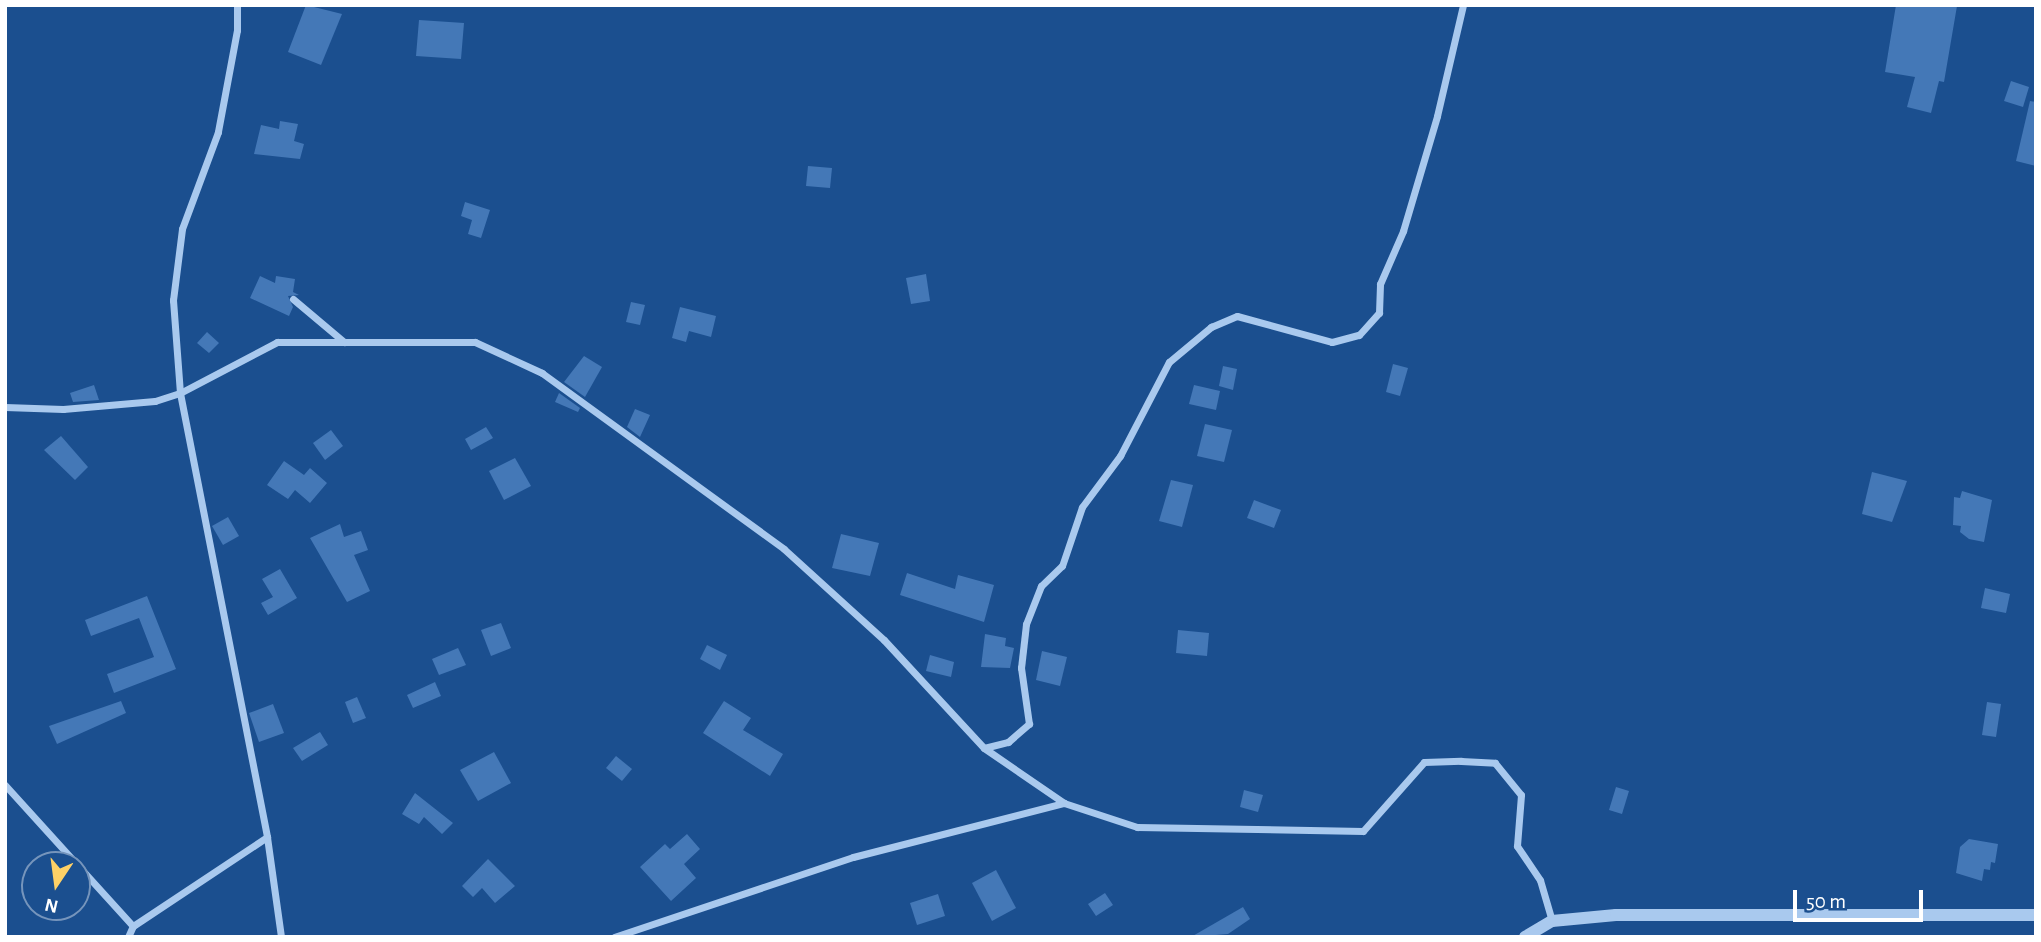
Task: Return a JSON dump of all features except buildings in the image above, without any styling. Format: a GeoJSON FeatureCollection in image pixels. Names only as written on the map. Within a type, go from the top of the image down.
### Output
{"type":"FeatureCollection","features":[{"type":"Feature","properties":{"kind":"street"},"geometry":{"type":"LineString","coordinates":[[237,5],[237,30],[218,132],[182,229],[173,300],[180,393],[267,837],[281,937]]}},
{"type":"Feature","properties":{"kind":"street"},"geometry":{"type":"LineString","coordinates":[[984,748],[1008,743],[1029,724],[1021,668],[1026,624],[1041,586],[1062,566],[1082,508],[1120,456],[1168,362],[1211,327],[1237,316],[1332,342],[1359,335],[1379,313],[1380,284],[1403,231],[1437,116],[1463,5]]}},
{"type":"Feature","properties":{"kind":"street"},"geometry":{"type":"LineString","coordinates":[[293,299],[345,342]]}},
{"type":"Feature","properties":{"kind":"street"},"geometry":{"type":"LineString","coordinates":[[5,407],[63,409],[155,401],[180,393],[277,342],[475,342],[542,373],[783,549],[884,640],[984,748],[1064,803],[1137,827],[1363,831],[1424,762],[1495,763],[1521,795],[1517,846],[1540,880],[1552,921]]}},
{"type":"Feature","properties":{"kind":"street"},"geometry":{"type":"LineString","coordinates":[[5,785],[133,926]]}},
{"type":"Feature","properties":{"kind":"street"},"geometry":{"type":"LineString","coordinates":[[614,937],[853,857],[1064,803]]}},
{"type":"Feature","properties":{"kind":"street"},"geometry":{"type":"LineString","coordinates":[[128,937],[133,926],[267,837]]}},
{"type":"Feature","properties":{"kind":"street"},"geometry":{"type":"LineString","coordinates":[[1525,937],[1552,921],[1616,915],[2036,915]]}}]}
